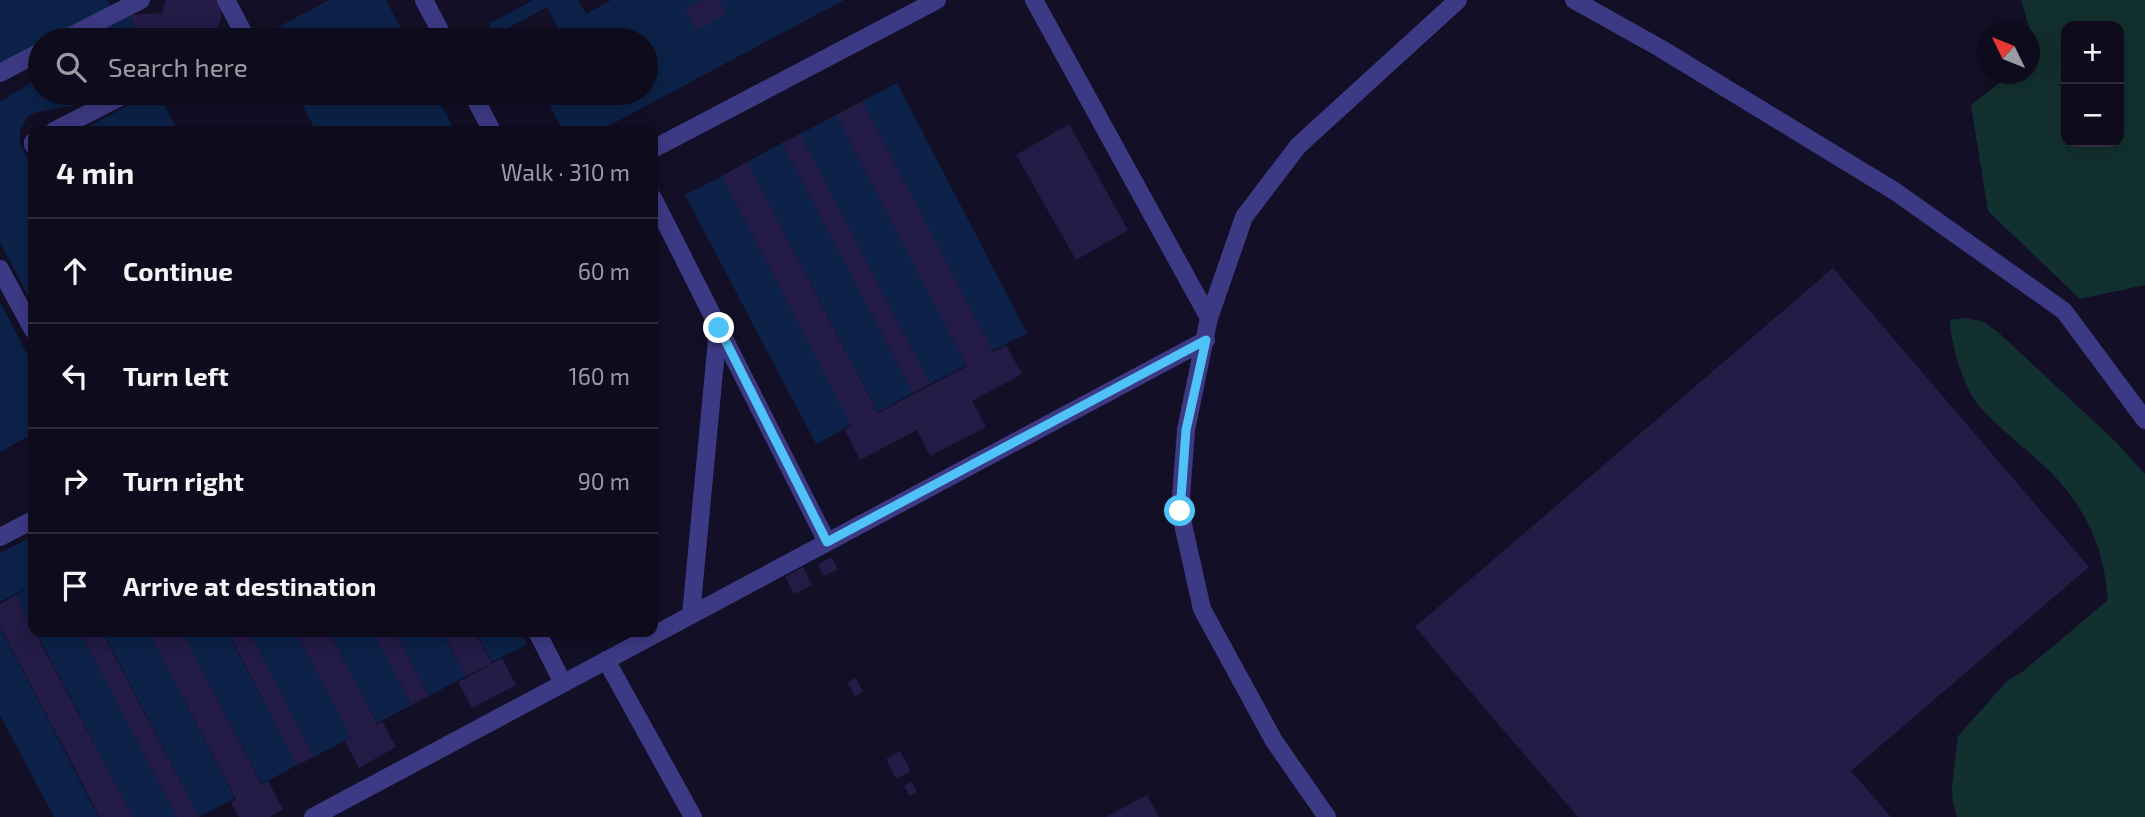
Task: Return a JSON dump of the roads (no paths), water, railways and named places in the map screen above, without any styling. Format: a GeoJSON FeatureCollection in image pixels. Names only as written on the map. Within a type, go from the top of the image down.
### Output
{"type":"FeatureCollection","features":[{"type":"Feature","properties":{"kind":"lane"},"geometry":{"type":"LineString","coordinates":[[86,28],[141,0]]}},
{"type":"Feature","properties":{"kind":"lane"},"geometry":{"type":"LineString","coordinates":[[226,0],[241,28]]}},
{"type":"Feature","properties":{"kind":"lane"},"geometry":{"type":"LineString","coordinates":[[424,0],[439,28]]}},
{"type":"Feature","properties":{"kind":"lane"},"geometry":{"type":"LineString","coordinates":[[658,146],[937,0]]}},
{"type":"Feature","properties":{"kind":"lane"},"geometry":{"type":"LineString","coordinates":[[1034,0],[1209,318]]}},
{"type":"Feature","properties":{"kind":"lane"},"geometry":{"type":"LineString","coordinates":[[1327,817],[1274,741],[1202,609],[1180,511],[1186,430],[1209,318],[1244,217],[1298,146],[1458,0]]}},
{"type":"Feature","properties":{"kind":"lane"},"geometry":{"type":"LineString","coordinates":[[1574,0],[1660,48],[1896,192],[2064,311],[2145,420]]}},
{"type":"Feature","properties":{"kind":"lane"},"geometry":{"type":"LineString","coordinates":[[0,73],[28,58]]}},
{"type":"Feature","properties":{"kind":"lane"},"geometry":{"type":"LineString","coordinates":[[64,126],[105,105]]}},
{"type":"Feature","properties":{"kind":"lane"},"geometry":{"type":"LineString","coordinates":[[478,105],[489,126]]}},
{"type":"Feature","properties":{"kind":"lane"},"geometry":{"type":"LineString","coordinates":[[658,208],[827,542]]}},
{"type":"Feature","properties":{"kind":"lane"},"geometry":{"type":"LineString","coordinates":[[0,268],[28,321]]}},
{"type":"Feature","properties":{"kind":"lane"},"geometry":{"type":"LineString","coordinates":[[691,615],[719,328]]}},
{"type":"Feature","properties":{"kind":"lane"},"geometry":{"type":"LineString","coordinates":[[658,632],[1206,340]]}},
{"type":"Feature","properties":{"kind":"lane"},"geometry":{"type":"LineString","coordinates":[[0,537],[28,523]]}},
{"type":"Feature","properties":{"kind":"lane"},"geometry":{"type":"LineString","coordinates":[[540,637],[564,683]]}},
{"type":"Feature","properties":{"kind":"lane"},"geometry":{"type":"LineString","coordinates":[[313,817],[649,637]]}},
{"type":"Feature","properties":{"kind":"lane"},"geometry":{"type":"LineString","coordinates":[[606,660],[693,817]]}},
{"type":"Feature","properties":{"kind":"water"},"geometry":{"type":"Polygon","coordinates":[[[0,0],[107,0],[111,8],[74,28],[28,28],[28,52],[3,66],[0,60],[0,0]]]}},
{"type":"Feature","properties":{"kind":"water"},"geometry":{"type":"Polygon","coordinates":[[[329,0],[386,0],[401,28],[276,28],[329,0]]]}},
{"type":"Feature","properties":{"kind":"water"},"geometry":{"type":"Polygon","coordinates":[[[533,0],[578,0],[586,14],[611,0],[844,0],[658,99],[658,28],[558,28],[547,7],[508,28],[491,28],[489,24],[533,0]]]}},
{"type":"Feature","properties":{"kind":"water"},"geometry":{"type":"Polygon","coordinates":[[[129,15],[136,28],[103,28],[129,15]]]}},
{"type":"Feature","properties":{"kind":"water"},"geometry":{"type":"Polygon","coordinates":[[[897,83],[1027,333],[992,351],[862,101],[897,83]]]}},
{"type":"Feature","properties":{"kind":"water"},"geometry":{"type":"Polygon","coordinates":[[[28,85],[28,105],[77,105],[28,116],[20,131],[20,143],[28,160],[28,296],[0,242],[0,102],[28,85]]]}},
{"type":"Feature","properties":{"kind":"water"},"geometry":{"type":"Polygon","coordinates":[[[129,105],[164,105],[175,126],[89,126],[129,105]]]}},
{"type":"Feature","properties":{"kind":"water"},"geometry":{"type":"Polygon","coordinates":[[[302,105],[441,105],[452,126],[313,126],[302,105]]]}},
{"type":"Feature","properties":{"kind":"water"},"geometry":{"type":"Polygon","coordinates":[[[549,105],[648,105],[608,126],[560,126],[549,105]]]}},
{"type":"Feature","properties":{"kind":"water"},"geometry":{"type":"Polygon","coordinates":[[[836,115],[967,365],[930,384],[800,134],[836,115]]]}},
{"type":"Feature","properties":{"kind":"water"},"geometry":{"type":"Polygon","coordinates":[[[782,143],[913,393],[878,412],[747,162],[782,143]]]}},
{"type":"Feature","properties":{"kind":"water"},"geometry":{"type":"Polygon","coordinates":[[[722,176],[852,425],[816,444],[685,195],[722,176]]]}},
{"type":"Feature","properties":{"kind":"water"},"geometry":{"type":"Polygon","coordinates":[[[0,302],[28,355],[28,437],[0,452],[0,302]]]}},
{"type":"Feature","properties":{"kind":"water"},"geometry":{"type":"Polygon","coordinates":[[[28,539],[28,588],[0,602],[0,553],[28,539]]]}},
{"type":"Feature","properties":{"kind":"water"},"geometry":{"type":"Polygon","coordinates":[[[28,589],[28,618],[16,595],[28,589]]]}},
{"type":"Feature","properties":{"kind":"water"},"geometry":{"type":"Polygon","coordinates":[[[0,627],[99,817],[54,817],[0,715],[0,627]]]}},
{"type":"Feature","properties":{"kind":"water"},"geometry":{"type":"Polygon","coordinates":[[[39,637],[83,637],[177,817],[133,817],[39,637]]]}},
{"type":"Feature","properties":{"kind":"water"},"geometry":{"type":"Polygon","coordinates":[[[106,637],[152,637],[235,798],[199,817],[106,637]]]}},
{"type":"Feature","properties":{"kind":"water"},"geometry":{"type":"Polygon","coordinates":[[[185,637],[230,637],[297,765],[262,784],[185,637]]]}},
{"type":"Feature","properties":{"kind":"water"},"geometry":{"type":"Polygon","coordinates":[[[252,637],[299,637],[351,737],[314,757],[252,637]]]}},
{"type":"Feature","properties":{"kind":"water"},"geometry":{"type":"Polygon","coordinates":[[[332,637],[376,637],[412,705],[377,723],[332,637]]]}},
{"type":"Feature","properties":{"kind":"water"},"geometry":{"type":"Polygon","coordinates":[[[398,637],[445,637],[466,676],[429,696],[398,637]]]}},
{"type":"Feature","properties":{"kind":"water"},"geometry":{"type":"Polygon","coordinates":[[[479,637],[524,637],[527,644],[492,662],[479,637]]]}}]}
